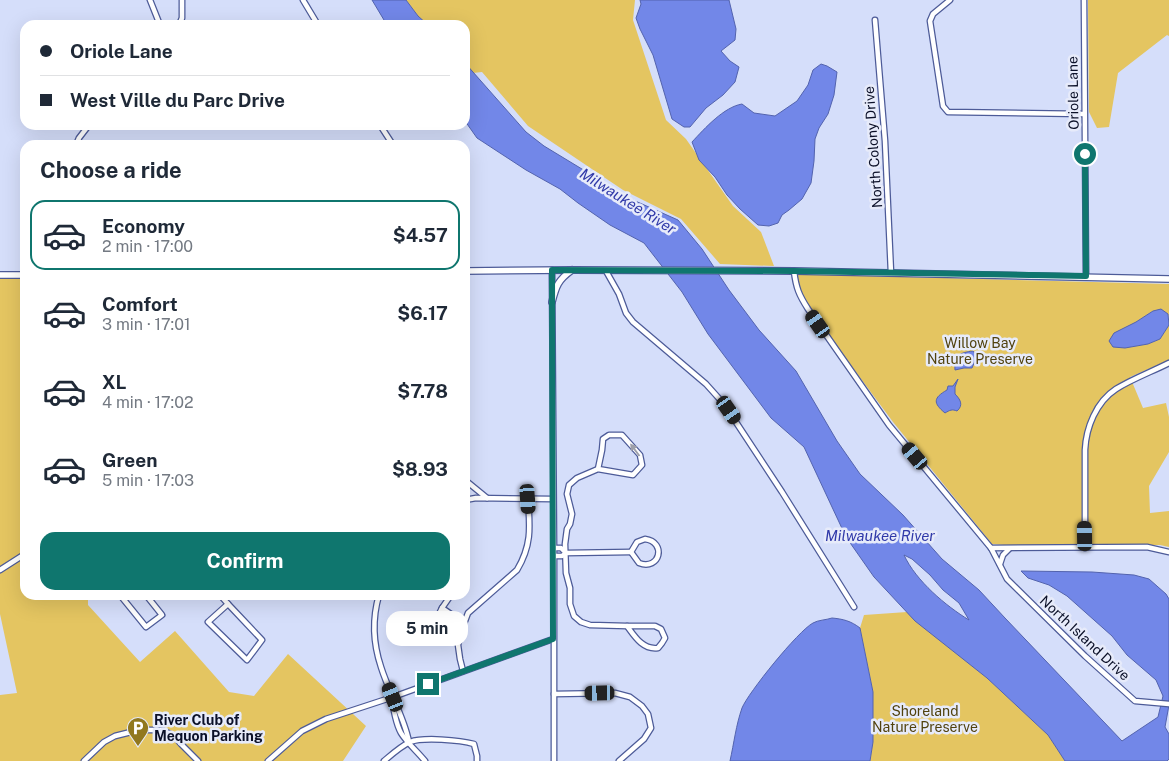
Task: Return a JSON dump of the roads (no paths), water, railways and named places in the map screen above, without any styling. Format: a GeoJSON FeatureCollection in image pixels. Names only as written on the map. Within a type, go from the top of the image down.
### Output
{"type":"FeatureCollection","features":[{"type":"Feature","properties":{"kind":"main road"},"geometry":{"type":"LineString","coordinates":[[552,302],[558,283],[562,277],[572,270]]}},
{"type":"Feature","properties":{"kind":"main road"},"geometry":{"type":"LineString","coordinates":[[470,271],[794,271],[1169,279]]}},
{"type":"Feature","properties":{"kind":"main road"},"geometry":{"type":"LineString","coordinates":[[0,275],[20,275]]}},
{"type":"Feature","properties":{"kind":"street"},"geometry":{"type":"LineString","coordinates":[[150,0],[158,20]]}},
{"type":"Feature","properties":{"kind":"street"},"geometry":{"type":"LineString","coordinates":[[181,20],[182,0]]}},
{"type":"Feature","properties":{"kind":"street"},"geometry":{"type":"LineString","coordinates":[[303,0],[315,20]]}},
{"type":"Feature","properties":{"kind":"street"},"geometry":{"type":"LineString","coordinates":[[950,0],[933,14],[930,21],[943,106],[948,112],[1084,114]]}},
{"type":"Feature","properties":{"kind":"street","name":"Oriole Lane"},"geometry":{"type":"LineString","coordinates":[[1084,0],[1086,276]]}},
{"type":"Feature","properties":{"kind":"street","name":"North Colony Drive"},"geometry":{"type":"LineString","coordinates":[[875,20],[885,141],[891,273]]}},
{"type":"Feature","properties":{"kind":"street"},"geometry":{"type":"LineString","coordinates":[[552,270],[554,761]]}},
{"type":"Feature","properties":{"kind":"street"},"geometry":{"type":"LineString","coordinates":[[606,271],[619,294],[626,312],[633,322],[706,384],[724,404],[854,607]]}},
{"type":"Feature","properties":{"kind":"street","name":"North Island Drive"},"geometry":{"type":"LineString","coordinates":[[794,271],[796,286],[808,309],[884,417],[991,548],[1007,579],[1085,656],[1135,701],[1169,704]]}},
{"type":"Feature","properties":{"kind":"street"},"geometry":{"type":"LineString","coordinates":[[1085,548],[1085,450],[1090,424],[1096,411],[1115,390],[1169,363]]}},
{"type":"Feature","properties":{"kind":"street"},"geometry":{"type":"LineString","coordinates":[[598,469],[603,439],[609,435],[622,435],[640,455],[642,464],[633,475],[598,469],[577,478],[569,485],[567,494],[572,514],[565,544],[570,604],[574,616],[581,622],[590,625],[656,626],[661,629],[665,638],[658,648],[647,648],[627,626]]}},
{"type":"Feature","properties":{"kind":"street"},"geometry":{"type":"LineString","coordinates":[[470,485],[488,499]]}},
{"type":"Feature","properties":{"kind":"street"},"geometry":{"type":"LineString","coordinates":[[470,499],[553,499]]}},
{"type":"Feature","properties":{"kind":"street"},"geometry":{"type":"LineString","coordinates":[[463,672],[458,645],[468,613],[517,570],[527,549],[530,519],[528,499]]}},
{"type":"Feature","properties":{"kind":"street"},"geometry":{"type":"LineString","coordinates":[[650,539],[655,542],[659,554],[656,560],[648,564],[639,563],[631,552],[637,542],[650,539]]}},
{"type":"Feature","properties":{"kind":"street"},"geometry":{"type":"LineString","coordinates":[[554,548],[561,548],[566,552],[631,552]]}},
{"type":"Feature","properties":{"kind":"street"},"geometry":{"type":"LineString","coordinates":[[991,548],[1147,548],[1169,552]]}},
{"type":"Feature","properties":{"kind":"street"},"geometry":{"type":"LineString","coordinates":[[1000,564],[1003,555],[1009,548]]}},
{"type":"Feature","properties":{"kind":"street"},"geometry":{"type":"LineString","coordinates":[[554,556],[562,556],[566,552]]}},
{"type":"Feature","properties":{"kind":"street"},"geometry":{"type":"LineString","coordinates":[[0,570],[20,557]]}},
{"type":"Feature","properties":{"kind":"street"},"geometry":{"type":"LineString","coordinates":[[124,600],[146,628],[162,615],[150,600]]}},
{"type":"Feature","properties":{"kind":"street"},"geometry":{"type":"LineString","coordinates":[[224,600],[262,640],[247,660],[208,622],[228,604]]}},
{"type":"Feature","properties":{"kind":"street"},"geometry":{"type":"LineString","coordinates":[[378,600],[374,621],[375,644],[380,666],[403,721],[409,742],[425,761]]}},
{"type":"Feature","properties":{"kind":"street"},"geometry":{"type":"LineString","coordinates":[[435,622],[448,600]]}},
{"type":"Feature","properties":{"kind":"street"},"geometry":{"type":"LineString","coordinates":[[442,608],[464,623]]}},
{"type":"Feature","properties":{"kind":"street"},"geometry":{"type":"LineString","coordinates":[[268,761],[302,731],[326,719],[393,697],[553,639]]}},
{"type":"Feature","properties":{"kind":"street"},"geometry":{"type":"LineString","coordinates":[[554,694],[615,693],[630,697],[642,706],[648,714],[651,728],[644,739],[619,761]]}},
{"type":"Feature","properties":{"kind":"street"},"geometry":{"type":"LineString","coordinates":[[84,761],[104,742],[115,736],[139,730],[162,730],[174,736],[198,761]]}},
{"type":"Feature","properties":{"kind":"street"},"geometry":{"type":"LineString","coordinates":[[384,761],[409,742],[419,740],[457,740],[474,744],[477,761]]}},
{"type":"Feature","properties":{"kind":"water"},"geometry":{"type":"Polygon","coordinates":[[[372,0],[406,0],[422,20],[384,20],[372,0]]]}},
{"type":"Feature","properties":{"kind":"water"},"geometry":{"type":"Polygon","coordinates":[[[640,0],[729,0],[736,29],[735,40],[721,51],[739,67],[735,82],[723,95],[706,108],[690,127],[684,127],[672,119],[653,55],[636,18],[641,4],[640,0]]]}},
{"type":"Feature","properties":{"kind":"water"},"geometry":{"type":"Polygon","coordinates":[[[821,64],[837,72],[834,95],[828,114],[819,128],[815,139],[811,183],[802,199],[782,215],[778,223],[769,226],[758,225],[727,195],[715,177],[699,160],[692,142],[715,119],[735,106],[742,104],[754,113],[775,116],[797,101],[808,85],[813,70],[821,64]]]}},
{"type":"Feature","properties":{"kind":"water","name":"Milwaukee River"},"geometry":{"type":"Polygon","coordinates":[[[470,69],[526,132],[544,146],[633,200],[678,220],[702,249],[729,290],[759,330],[796,371],[837,441],[860,474],[903,515],[942,559],[979,590],[1122,741],[1158,717],[1163,696],[1156,680],[1127,655],[1112,636],[1067,596],[1049,585],[1028,578],[1021,571],[1092,572],[1134,575],[1149,579],[1166,594],[1169,599],[1169,705],[1165,727],[1169,734],[1169,759],[1167,761],[1065,761],[1048,735],[987,678],[915,621],[874,577],[846,537],[804,447],[771,418],[708,334],[682,292],[644,243],[610,225],[560,189],[526,170],[477,138],[470,128],[470,69]],[[904,555],[909,565],[932,592],[969,620],[959,603],[943,590],[912,559],[904,555]]]}},
{"type":"Feature","properties":{"kind":"water"},"geometry":{"type":"Polygon","coordinates":[[[1161,309],[1168,314],[1169,325],[1160,339],[1148,344],[1125,348],[1113,347],[1109,341],[1114,333],[1153,311],[1161,309]]]}},
{"type":"Feature","properties":{"kind":"water"},"geometry":{"type":"Polygon","coordinates":[[[973,351],[977,356],[972,368],[955,370],[955,361],[958,356],[973,351]]]}},
{"type":"Feature","properties":{"kind":"water"},"geometry":{"type":"Polygon","coordinates":[[[958,379],[955,394],[960,400],[960,407],[957,411],[951,410],[945,413],[938,406],[937,398],[947,390],[948,386],[953,386],[958,379]]]}},
{"type":"Feature","properties":{"kind":"water"},"geometry":{"type":"Polygon","coordinates":[[[832,618],[847,621],[860,628],[873,692],[873,742],[870,761],[730,761],[737,727],[746,700],[774,663],[806,628],[815,622],[832,618]]]}},
{"type":"Feature","properties":{"kind":"place","name":"River Club of Mequon Parking"},"geometry":{"type":"Point","coordinates":[138,747]}},
{"type":"Feature","properties":{"kind":"park label","name":"Willow Bay Nature Preserve"},"geometry":{"type":"Point","coordinates":[980,352]}},
{"type":"Feature","properties":{"kind":"park label","name":"Shoreland Nature Preserve"},"geometry":{"type":"Point","coordinates":[925,720]}}]}
